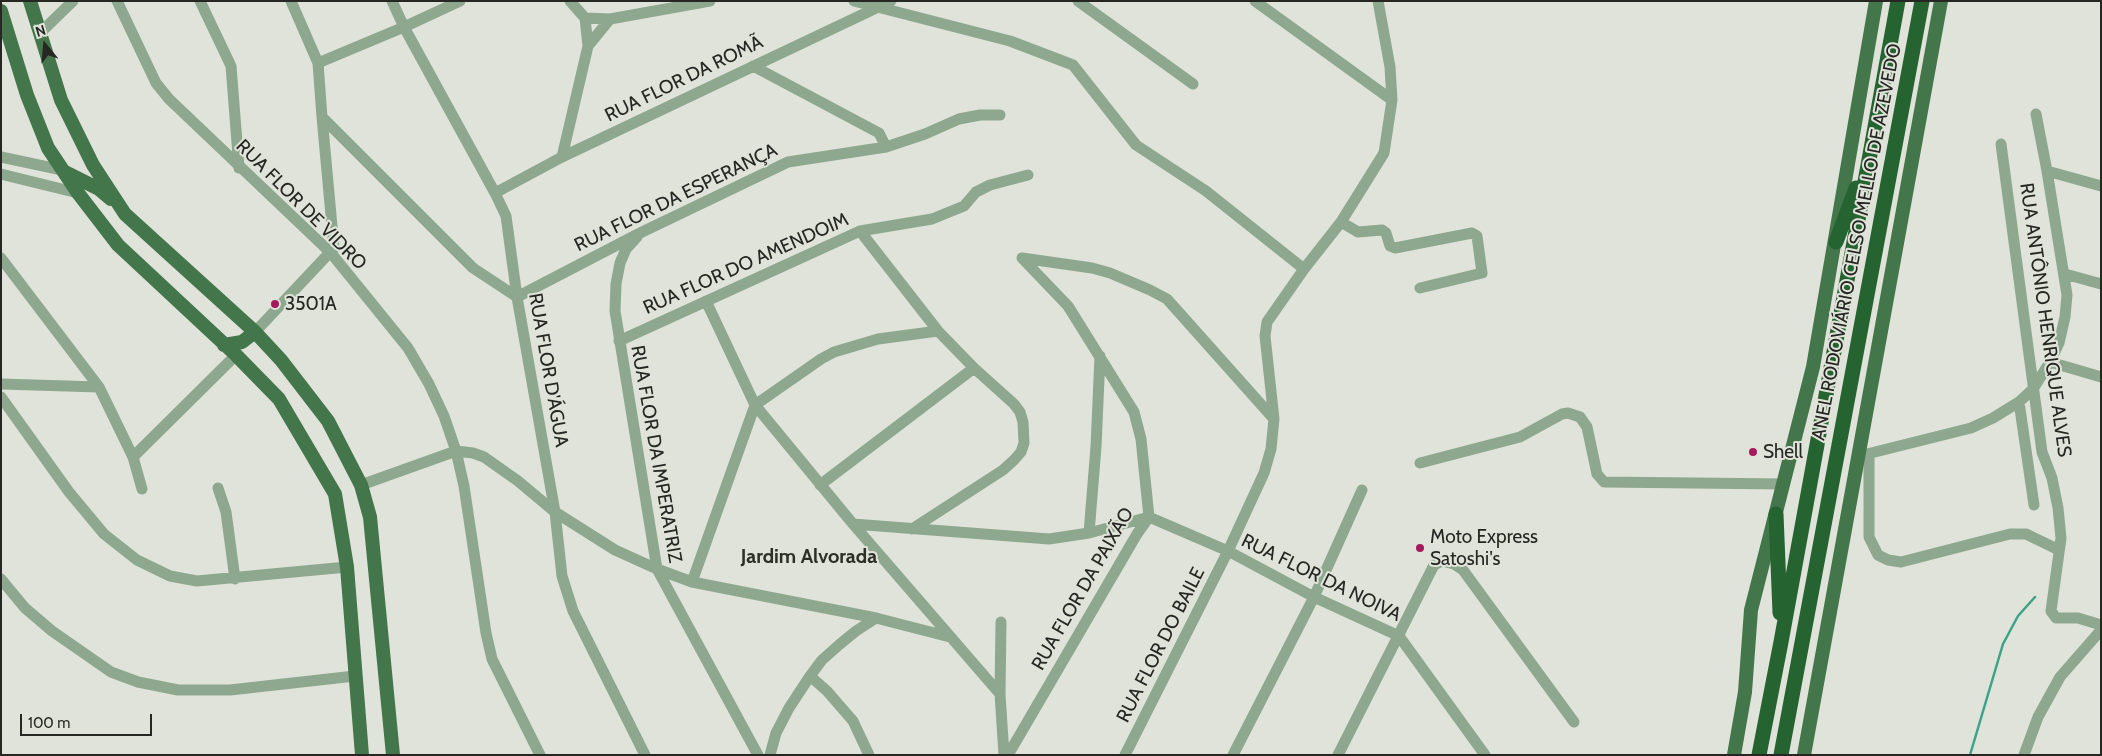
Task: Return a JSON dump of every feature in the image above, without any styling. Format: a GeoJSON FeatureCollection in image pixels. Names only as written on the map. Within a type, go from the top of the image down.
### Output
{"type":"FeatureCollection","features":[{"type":"Feature","properties":{"kind":"highway","name":"ANEL RODOVIÁRIO CELSO MELLO DE AZEVEDO"},"geometry":{"type":"LineString","coordinates":[[1759,755],[1782,642],[1870,146],[1898,1]]}},
{"type":"Feature","properties":{"kind":"highway","name":"ANEL RODOVIÁRIO CELSO MELLO DE AZEVEDO"},"geometry":{"type":"LineString","coordinates":[[1782,755],[1922,1]]}},
{"type":"Feature","properties":{"kind":"highway"},"geometry":{"type":"LineString","coordinates":[[1836,242],[1870,146]]}},
{"type":"Feature","properties":{"kind":"highway"},"geometry":{"type":"LineString","coordinates":[[1776,514],[1782,642]]}},
{"type":"Feature","properties":{"kind":"main road"},"geometry":{"type":"LineString","coordinates":[[30,1],[61,100],[74,130],[93,165],[125,214]]}},
{"type":"Feature","properties":{"kind":"main road","name":"ANEL RODOVIÁRIO CELSO MELLO DE AZEVEDO"},"geometry":{"type":"LineString","coordinates":[[1734,755],[1745,692],[1750,610],[1814,367],[1876,1]]}},
{"type":"Feature","properties":{"kind":"main road","name":"ANEL RODOVIÁRIO CELSO MELLO DE AZEVEDO"},"geometry":{"type":"LineString","coordinates":[[1805,753],[1864,455],[1942,1]]}},
{"type":"Feature","properties":{"kind":"main road"},"geometry":{"type":"LineString","coordinates":[[1,11],[28,95],[48,148],[62,170],[118,245],[236,355],[279,399],[335,494],[347,567],[362,755]]}},
{"type":"Feature","properties":{"kind":"main road"},"geometry":{"type":"LineString","coordinates":[[62,170],[99,188],[254,332],[281,360],[328,421],[361,485],[370,517],[394,752]]}},
{"type":"Feature","properties":{"kind":"main road"},"geometry":{"type":"LineString","coordinates":[[224,345],[242,342],[254,332]]}},
{"type":"Feature","properties":{"kind":"street"},"geometry":{"type":"LineString","coordinates":[[39,34],[73,1]]}},
{"type":"Feature","properties":{"kind":"street","name":"RUA FLOR DE VIDRO"},"geometry":{"type":"LineString","coordinates":[[117,1],[156,82],[169,99],[330,253],[408,348],[444,416],[456,451],[464,486],[486,633],[492,660],[540,755]]}},
{"type":"Feature","properties":{"kind":"street"},"geometry":{"type":"LineString","coordinates":[[200,1],[231,66],[239,168]]}},
{"type":"Feature","properties":{"kind":"street"},"geometry":{"type":"LineString","coordinates":[[254,332],[334,248],[335,237],[318,62],[291,1]]}},
{"type":"Feature","properties":{"kind":"street","name":"RUA FLOR D'ÁGUA"},"geometry":{"type":"LineString","coordinates":[[392,1],[404,27],[506,216],[517,297],[554,512],[562,576],[573,611],[645,755]]}},
{"type":"Feature","properties":{"kind":"street"},"geometry":{"type":"LineString","coordinates":[[318,62],[404,27],[460,1]]}},
{"type":"Feature","properties":{"kind":"street"},"geometry":{"type":"LineString","coordinates":[[562,157],[588,46],[585,18],[570,1]]}},
{"type":"Feature","properties":{"kind":"street"},"geometry":{"type":"LineString","coordinates":[[654,12],[664,1]]}},
{"type":"Feature","properties":{"kind":"street"},"geometry":{"type":"LineString","coordinates":[[585,18],[610,19],[710,1]]}},
{"type":"Feature","properties":{"kind":"street"},"geometry":{"type":"LineString","coordinates":[[854,1],[1010,40],[1073,65],[1136,144],[1206,191],[1304,269]]}},
{"type":"Feature","properties":{"kind":"street","name":"RUA FLOR DA ROMÃ"},"geometry":{"type":"LineString","coordinates":[[495,193],[562,157],[891,1]]}},
{"type":"Feature","properties":{"kind":"street","name":"RUA FLOR DO BAILE"},"geometry":{"type":"LineString","coordinates":[[1125,755],[1228,551],[1264,472],[1271,449],[1274,419],[1266,328],[1268,322],[1304,269],[1341,222],[1384,153],[1392,100],[1390,67],[1378,1]]}},
{"type":"Feature","properties":{"kind":"street"},"geometry":{"type":"LineString","coordinates":[[1260,3],[1392,100]]}},
{"type":"Feature","properties":{"kind":"street"},"geometry":{"type":"LineString","coordinates":[[1083,4],[1193,84]]}},
{"type":"Feature","properties":{"kind":"street"},"geometry":{"type":"LineString","coordinates":[[588,46],[610,19]]}},
{"type":"Feature","properties":{"kind":"street"},"geometry":{"type":"LineString","coordinates":[[752,66],[879,133],[886,147]]}},
{"type":"Feature","properties":{"kind":"street"},"geometry":{"type":"LineString","coordinates":[[2036,114],[2065,274],[2067,295],[2066,316],[2059,343],[2050,362],[2033,389],[2019,402],[1992,418],[1971,428],[1864,455],[1869,538],[1878,555],[1888,560],[1901,562],[2010,534],[2026,534],[2059,550]]}},
{"type":"Feature","properties":{"kind":"street","name":"RUA FLOR DA ESPERANÇA"},"geometry":{"type":"LineString","coordinates":[[517,297],[642,232],[788,162],[886,147],[925,134],[959,119],[980,115],[1000,115]]}},
{"type":"Feature","properties":{"kind":"street"},"geometry":{"type":"LineString","coordinates":[[322,118],[474,268],[517,297]]}},
{"type":"Feature","properties":{"kind":"street","name":"RUA ANTÔNIO HENRIQUE ALVES"},"geometry":{"type":"LineString","coordinates":[[2002,144],[2042,452],[2052,478],[2058,508],[2061,538],[2051,606],[2053,615],[2056,618],[2078,618],[2101,625]]}},
{"type":"Feature","properties":{"kind":"street"},"geometry":{"type":"LineString","coordinates":[[1,157],[62,170]]}},
{"type":"Feature","properties":{"kind":"street"},"geometry":{"type":"LineString","coordinates":[[2047,171],[2101,186]]}},
{"type":"Feature","properties":{"kind":"street"},"geometry":{"type":"LineString","coordinates":[[1,174],[78,192]]}},
{"type":"Feature","properties":{"kind":"street","name":"RUA FLOR DO AMENDOIM"},"geometry":{"type":"LineString","coordinates":[[619,341],[860,231],[932,219],[964,206],[976,192],[990,185],[1028,175]]}},
{"type":"Feature","properties":{"kind":"street"},"geometry":{"type":"LineString","coordinates":[[1341,222],[1358,232],[1382,230],[1386,233],[1390,246],[1395,248],[1472,233],[1477,236],[1482,273],[1420,288]]}},
{"type":"Feature","properties":{"kind":"street"},"geometry":{"type":"LineString","coordinates":[[860,231],[938,331],[1020,412],[1024,438],[1021,452],[1003,470],[912,529]]}},
{"type":"Feature","properties":{"kind":"street","name":"RUA FLOR DA IMPERATRIZ"},"geometry":{"type":"LineString","coordinates":[[642,232],[626,249],[620,263],[616,284],[615,311],[657,569],[758,755]]}},
{"type":"Feature","properties":{"kind":"street"},"geometry":{"type":"LineString","coordinates":[[1,258],[99,387],[133,457],[142,489]]}},
{"type":"Feature","properties":{"kind":"street","name":"RUA FLOR DA PAIXÃO"},"geometry":{"type":"LineString","coordinates":[[1006,755],[1137,534],[1149,517],[1138,426],[1128,402],[1068,306],[1022,258],[1092,268],[1110,273],[1167,299],[1274,419]]}},
{"type":"Feature","properties":{"kind":"street"},"geometry":{"type":"LineString","coordinates":[[2065,274],[2101,284]]}},
{"type":"Feature","properties":{"kind":"street"},"geometry":{"type":"LineString","coordinates":[[706,301],[755,405],[853,524],[1000,694]]}},
{"type":"Feature","properties":{"kind":"street"},"geometry":{"type":"LineString","coordinates":[[692,582],[755,405],[821,358],[834,352],[878,339],[938,331]]}},
{"type":"Feature","properties":{"kind":"street"},"geometry":{"type":"LineString","coordinates":[[133,457],[236,355]]}},
{"type":"Feature","properties":{"kind":"street"},"geometry":{"type":"LineString","coordinates":[[1089,534],[1096,447],[1100,355]]}},
{"type":"Feature","properties":{"kind":"street"},"geometry":{"type":"LineString","coordinates":[[2050,362],[2101,377]]}},
{"type":"Feature","properties":{"kind":"street"},"geometry":{"type":"LineString","coordinates":[[820,485],[974,368]]}},
{"type":"Feature","properties":{"kind":"street"},"geometry":{"type":"LineString","coordinates":[[1,384],[99,387]]}},
{"type":"Feature","properties":{"kind":"street"},"geometry":{"type":"LineString","coordinates":[[1,397],[69,492],[104,534],[138,560],[170,576],[197,581],[235,579],[347,567]]}},
{"type":"Feature","properties":{"kind":"street","name":"RUA ANTÔNIO HENRIQUE ALVES"},"geometry":{"type":"LineString","coordinates":[[2019,402],[2034,505]]}},
{"type":"Feature","properties":{"kind":"street"},"geometry":{"type":"LineString","coordinates":[[1420,463],[1520,437],[1562,414],[1568,413],[1580,417],[1587,427],[1597,474],[1604,482],[1784,484]]}},
{"type":"Feature","properties":{"kind":"street"},"geometry":{"type":"LineString","coordinates":[[361,485],[462,450],[484,457],[518,481],[554,512],[616,550],[657,569],[692,582],[876,618],[950,637]]}},
{"type":"Feature","properties":{"kind":"street"},"geometry":{"type":"LineString","coordinates":[[218,488],[226,512],[235,579]]}},
{"type":"Feature","properties":{"kind":"street"},"geometry":{"type":"LineString","coordinates":[[1233,755],[1314,597],[1362,490]]}},
{"type":"Feature","properties":{"kind":"street"},"geometry":{"type":"LineString","coordinates":[[853,524],[1049,539],[1089,534],[1149,517]]}},
{"type":"Feature","properties":{"kind":"street","name":"RUA FLOR DA NOIVA"},"geometry":{"type":"LineString","coordinates":[[1149,517],[1228,551],[1314,597],[1399,636],[1485,755]]}},
{"type":"Feature","properties":{"kind":"street"},"geometry":{"type":"LineString","coordinates":[[1338,755],[1434,566],[1442,561],[1454,564],[1463,570],[1574,722]]}},
{"type":"Feature","properties":{"kind":"street"},"geometry":{"type":"LineString","coordinates":[[1,578],[25,608],[52,631],[111,672],[138,682],[178,690],[230,690],[355,676]]}},
{"type":"Feature","properties":{"kind":"street"},"geometry":{"type":"LineString","coordinates":[[770,755],[776,733],[789,708],[822,660],[856,630],[876,618]]}},
{"type":"Feature","properties":{"kind":"street"},"geometry":{"type":"LineString","coordinates":[[1001,622],[1000,694],[1006,755]]}},
{"type":"Feature","properties":{"kind":"street"},"geometry":{"type":"LineString","coordinates":[[2024,755],[2038,717],[2060,677],[2101,630]]}},
{"type":"Feature","properties":{"kind":"street"},"geometry":{"type":"LineString","coordinates":[[810,676],[827,691],[853,721],[869,755]]}},
{"type":"Feature","properties":{"kind":"waterway"},"geometry":{"type":"LineString","coordinates":[[1970,755],[2003,644],[2018,616],[2035,597]]}},
{"type":"Feature","properties":{"kind":"place","name":"3501A"},"geometry":{"type":"Point","coordinates":[275,304]}},
{"type":"Feature","properties":{"kind":"place","name":"Shell"},"geometry":{"type":"Point","coordinates":[1753,452]}},
{"type":"Feature","properties":{"kind":"place","name":"Moto Express Satoshi's"},"geometry":{"type":"Point","coordinates":[1420,548]}},
{"type":"Feature","properties":{"kind":"district","name":"Jardim Alvorada"},"geometry":{"type":"Point","coordinates":[809,557]}}]}
